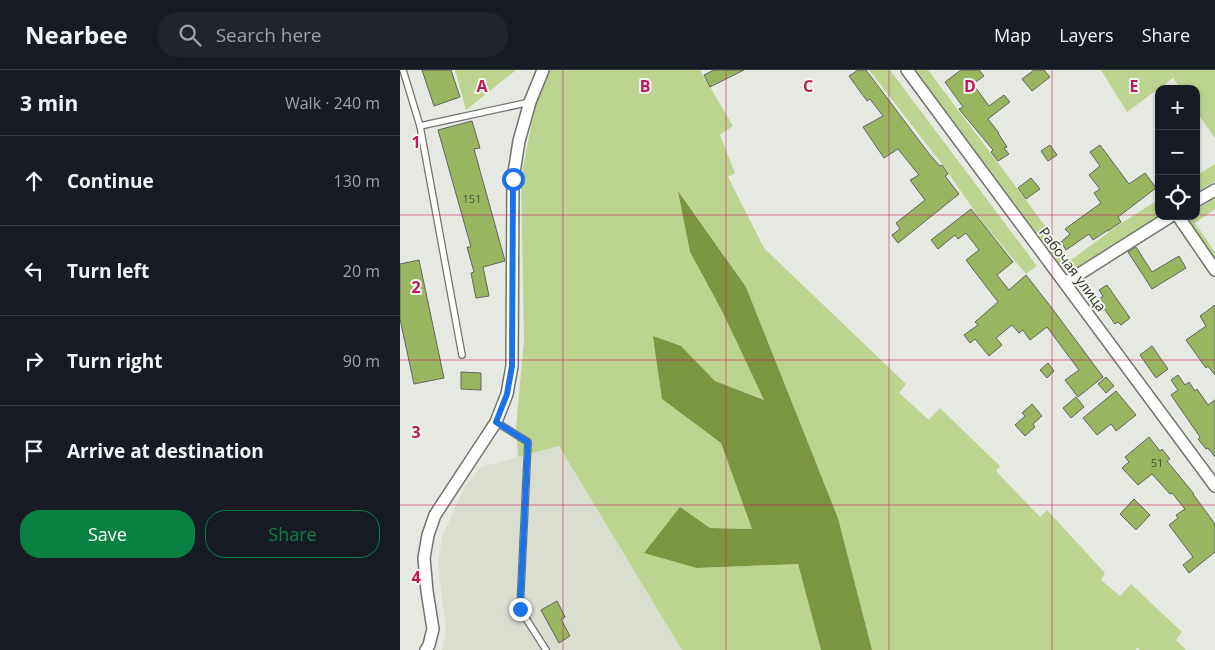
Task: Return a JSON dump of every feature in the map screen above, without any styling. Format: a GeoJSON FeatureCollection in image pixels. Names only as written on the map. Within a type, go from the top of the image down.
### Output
{"type":"FeatureCollection","features":[{"type":"Feature","properties":{"kind":"street"},"geometry":{"type":"LineString","coordinates":[[426,650],[433,629],[426,591],[424,558],[428,535],[435,515],[496,422],[507,394],[512,366],[513,179],[519,141],[530,102],[543,70]]}},
{"type":"Feature","properties":{"kind":"street","name":"Рабочая улица"},"geometry":{"type":"LineString","coordinates":[[907,70],[1215,486]]}},
{"type":"Feature","properties":{"kind":"street"},"geometry":{"type":"LineString","coordinates":[[1200,199],[1215,190]]}},
{"type":"Feature","properties":{"kind":"street"},"geometry":{"type":"LineString","coordinates":[[1065,283],[1165,220]]}},
{"type":"Feature","properties":{"kind":"street"},"geometry":{"type":"LineString","coordinates":[[1181,220],[1215,270]]}},
{"type":"Feature","properties":{"kind":"lane"},"geometry":{"type":"LineString","coordinates":[[403,70],[420,126],[462,355]]}},
{"type":"Feature","properties":{"kind":"lane"},"geometry":{"type":"LineString","coordinates":[[420,126],[530,102]]}},
{"type":"Feature","properties":{"kind":"lane"},"geometry":{"type":"LineString","coordinates":[[496,422],[528,442],[520,609],[546,650]]}},
{"type":"Feature","properties":{"kind":"shaded area"},"geometry":{"type":"Polygon","coordinates":[[[455,70],[516,70],[466,110],[455,70]]]}},
{"type":"Feature","properties":{"kind":"shaded area"},"geometry":{"type":"Polygon","coordinates":[[[548,70],[700,70],[733,126],[720,135],[735,173],[728,177],[764,248],[906,384],[899,393],[929,420],[940,408],[1000,466],[996,471],[1040,517],[1047,510],[1105,573],[1101,580],[1120,596],[1131,584],[1182,632],[1176,640],[1186,650],[1140,650],[1136,647],[1136,650],[872,650],[838,518],[746,287],[679,192],[690,252],[722,311],[764,400],[715,381],[681,346],[662,399],[721,443],[752,529],[710,528],[680,507],[697,568],[798,564],[821,650],[682,650],[559,446],[518,457],[516,427],[524,340],[521,178],[537,95],[548,70]]]}},
{"type":"Feature","properties":{"kind":"shaded area"},"geometry":{"type":"Polygon","coordinates":[[[869,70],[890,70],[1037,266],[1026,274],[983,223],[942,164],[869,70]]]}},
{"type":"Feature","properties":{"kind":"shaded area"},"geometry":{"type":"Polygon","coordinates":[[[914,70],[928,70],[1071,260],[1117,226],[1155,202],[1155,218],[1066,274],[914,70]]]}},
{"type":"Feature","properties":{"kind":"shaded area"},"geometry":{"type":"Polygon","coordinates":[[[1101,70],[1215,70],[1215,138],[1200,117],[1200,85],[1178,85],[1173,78],[1164,85],[1155,85],[1155,91],[1127,112],[1101,70]]]}},
{"type":"Feature","properties":{"kind":"shaded area"},"geometry":{"type":"Polygon","coordinates":[[[1215,164],[1215,181],[1200,190],[1200,173],[1215,164]]]}},
{"type":"Feature","properties":{"kind":"shaded area"},"geometry":{"type":"Polygon","coordinates":[[[678,191],[746,287],[838,518],[872,650],[821,650],[798,564],[697,568],[644,553],[680,507],[710,528],[752,529],[721,443],[662,399],[653,336],[681,346],[715,381],[764,400],[722,311],[690,252],[678,191]]]}},
{"type":"Feature","properties":{"kind":"shaded area"},"geometry":{"type":"Polygon","coordinates":[[[1215,198],[1215,209],[1200,220],[1200,207],[1215,198]]]}},
{"type":"Feature","properties":{"kind":"shaded area"},"geometry":{"type":"Polygon","coordinates":[[[1189,220],[1199,220],[1195,223],[1215,252],[1215,260],[1189,220]]]}},
{"type":"Feature","properties":{"kind":"shaded area"},"geometry":{"type":"Polygon","coordinates":[[[559,446],[682,650],[442,650],[446,631],[438,564],[442,537],[465,486],[481,467],[559,446]]]}},
{"type":"Feature","properties":{"kind":"building"},"geometry":{"type":"Polygon","coordinates":[[[422,70],[451,70],[460,97],[434,106],[422,70]]]}},
{"type":"Feature","properties":{"kind":"building"},"geometry":{"type":"Polygon","coordinates":[[[714,70],[744,70],[710,87],[704,75],[714,70]]]}},
{"type":"Feature","properties":{"kind":"building"},"geometry":{"type":"Polygon","coordinates":[[[858,70],[866,70],[930,155],[940,166],[942,165],[948,174],[945,176],[959,194],[898,243],[892,235],[900,229],[896,223],[925,200],[910,180],[919,175],[898,149],[884,158],[863,127],[883,116],[870,99],[867,101],[849,76],[858,70]]]}},
{"type":"Feature","properties":{"kind":"building"},"geometry":{"type":"Polygon","coordinates":[[[961,70],[979,70],[984,76],[973,84],[989,106],[1004,95],[1010,102],[988,119],[999,133],[1007,147],[1004,148],[1009,154],[998,161],[991,152],[993,150],[959,109],[963,107],[945,82],[961,70]]]}},
{"type":"Feature","properties":{"kind":"building"},"geometry":{"type":"Polygon","coordinates":[[[1034,70],[1044,70],[1050,77],[1032,91],[1022,79],[1034,70]]]}},
{"type":"Feature","properties":{"kind":"building"},"geometry":{"type":"Polygon","coordinates":[[[472,121],[480,148],[474,149],[505,261],[483,267],[489,296],[476,298],[471,273],[474,272],[467,247],[471,247],[438,130],[472,121]]]}},
{"type":"Feature","properties":{"kind":"building"},"geometry":{"type":"Polygon","coordinates":[[[1050,145],[1057,155],[1048,161],[1041,151],[1050,145]]]}},
{"type":"Feature","properties":{"kind":"building"},"geometry":{"type":"Polygon","coordinates":[[[1100,145],[1129,184],[1145,173],[1155,189],[1118,217],[1121,222],[1108,231],[1093,240],[1089,234],[1066,250],[1061,242],[1070,234],[1065,229],[1101,203],[1094,193],[1100,189],[1089,175],[1100,166],[1090,152],[1100,145]]]}},
{"type":"Feature","properties":{"kind":"building"},"geometry":{"type":"Polygon","coordinates":[[[1031,178],[1040,189],[1026,199],[1018,188],[1031,178]]]}},
{"type":"Feature","properties":{"kind":"building"},"geometry":{"type":"Polygon","coordinates":[[[971,209],[1013,262],[997,275],[1009,290],[1026,275],[1103,377],[1078,397],[1065,380],[1079,370],[1047,327],[1030,340],[1023,330],[1019,333],[1012,325],[996,338],[1002,345],[989,356],[975,339],[970,343],[964,335],[978,325],[975,322],[998,302],[966,260],[979,250],[966,233],[958,239],[955,235],[938,249],[931,240],[971,209]]]}},
{"type":"Feature","properties":{"kind":"building"},"geometry":{"type":"Polygon","coordinates":[[[1136,247],[1152,272],[1179,256],[1186,268],[1152,289],[1128,252],[1136,247]]]}},
{"type":"Feature","properties":{"kind":"building"},"geometry":{"type":"Polygon","coordinates":[[[419,260],[444,378],[414,384],[400,319],[400,264],[419,260]]]}},
{"type":"Feature","properties":{"kind":"building"},"geometry":{"type":"Polygon","coordinates":[[[1107,285],[1130,318],[1121,325],[1118,322],[1115,324],[1098,300],[1103,296],[1099,290],[1107,285]]]}},
{"type":"Feature","properties":{"kind":"building"},"geometry":{"type":"Polygon","coordinates":[[[1215,305],[1215,375],[1208,366],[1206,368],[1186,340],[1206,326],[1200,316],[1215,305]]]}},
{"type":"Feature","properties":{"kind":"building"},"geometry":{"type":"Polygon","coordinates":[[[1152,346],[1168,369],[1156,378],[1140,355],[1152,346]]]}},
{"type":"Feature","properties":{"kind":"building"},"geometry":{"type":"Polygon","coordinates":[[[1048,363],[1054,371],[1047,378],[1040,370],[1048,363]]]}},
{"type":"Feature","properties":{"kind":"building"},"geometry":{"type":"Polygon","coordinates":[[[461,372],[481,373],[481,390],[461,389],[461,372]]]}},
{"type":"Feature","properties":{"kind":"building"},"geometry":{"type":"Polygon","coordinates":[[[1178,375],[1185,385],[1189,382],[1195,391],[1197,389],[1208,405],[1215,400],[1215,457],[1198,439],[1200,437],[1171,395],[1178,390],[1171,380],[1178,375]]]}},
{"type":"Feature","properties":{"kind":"building"},"geometry":{"type":"Polygon","coordinates":[[[1106,377],[1114,386],[1106,393],[1098,384],[1106,377]]]}},
{"type":"Feature","properties":{"kind":"building"},"geometry":{"type":"Polygon","coordinates":[[[1116,391],[1136,415],[1116,431],[1111,424],[1097,435],[1083,418],[1116,391]]]}},
{"type":"Feature","properties":{"kind":"building"},"geometry":{"type":"Polygon","coordinates":[[[1076,397],[1084,407],[1071,418],[1063,408],[1076,397]]]}},
{"type":"Feature","properties":{"kind":"building"},"geometry":{"type":"Polygon","coordinates":[[[1032,404],[1042,416],[1033,424],[1035,427],[1025,436],[1015,425],[1025,416],[1022,413],[1032,404]]]}},
{"type":"Feature","properties":{"kind":"building"},"geometry":{"type":"Polygon","coordinates":[[[1149,437],[1160,451],[1162,449],[1170,459],[1167,461],[1215,524],[1215,552],[1189,573],[1183,565],[1193,557],[1169,525],[1178,518],[1176,515],[1185,509],[1172,493],[1170,494],[1152,474],[1138,485],[1122,468],[1129,462],[1125,457],[1149,437]]]}},
{"type":"Feature","properties":{"kind":"building"},"geometry":{"type":"Polygon","coordinates":[[[1134,499],[1150,515],[1136,530],[1120,514],[1134,499]]]}},
{"type":"Feature","properties":{"kind":"building"},"geometry":{"type":"Polygon","coordinates":[[[557,601],[565,617],[561,619],[570,636],[559,643],[541,610],[557,601]]]}},
{"type":"Feature","properties":{"kind":"route"},"geometry":{"type":"LineString","coordinates":[[513,179],[512,366],[507,394],[496,422],[528,442],[520,609]]}}]}
